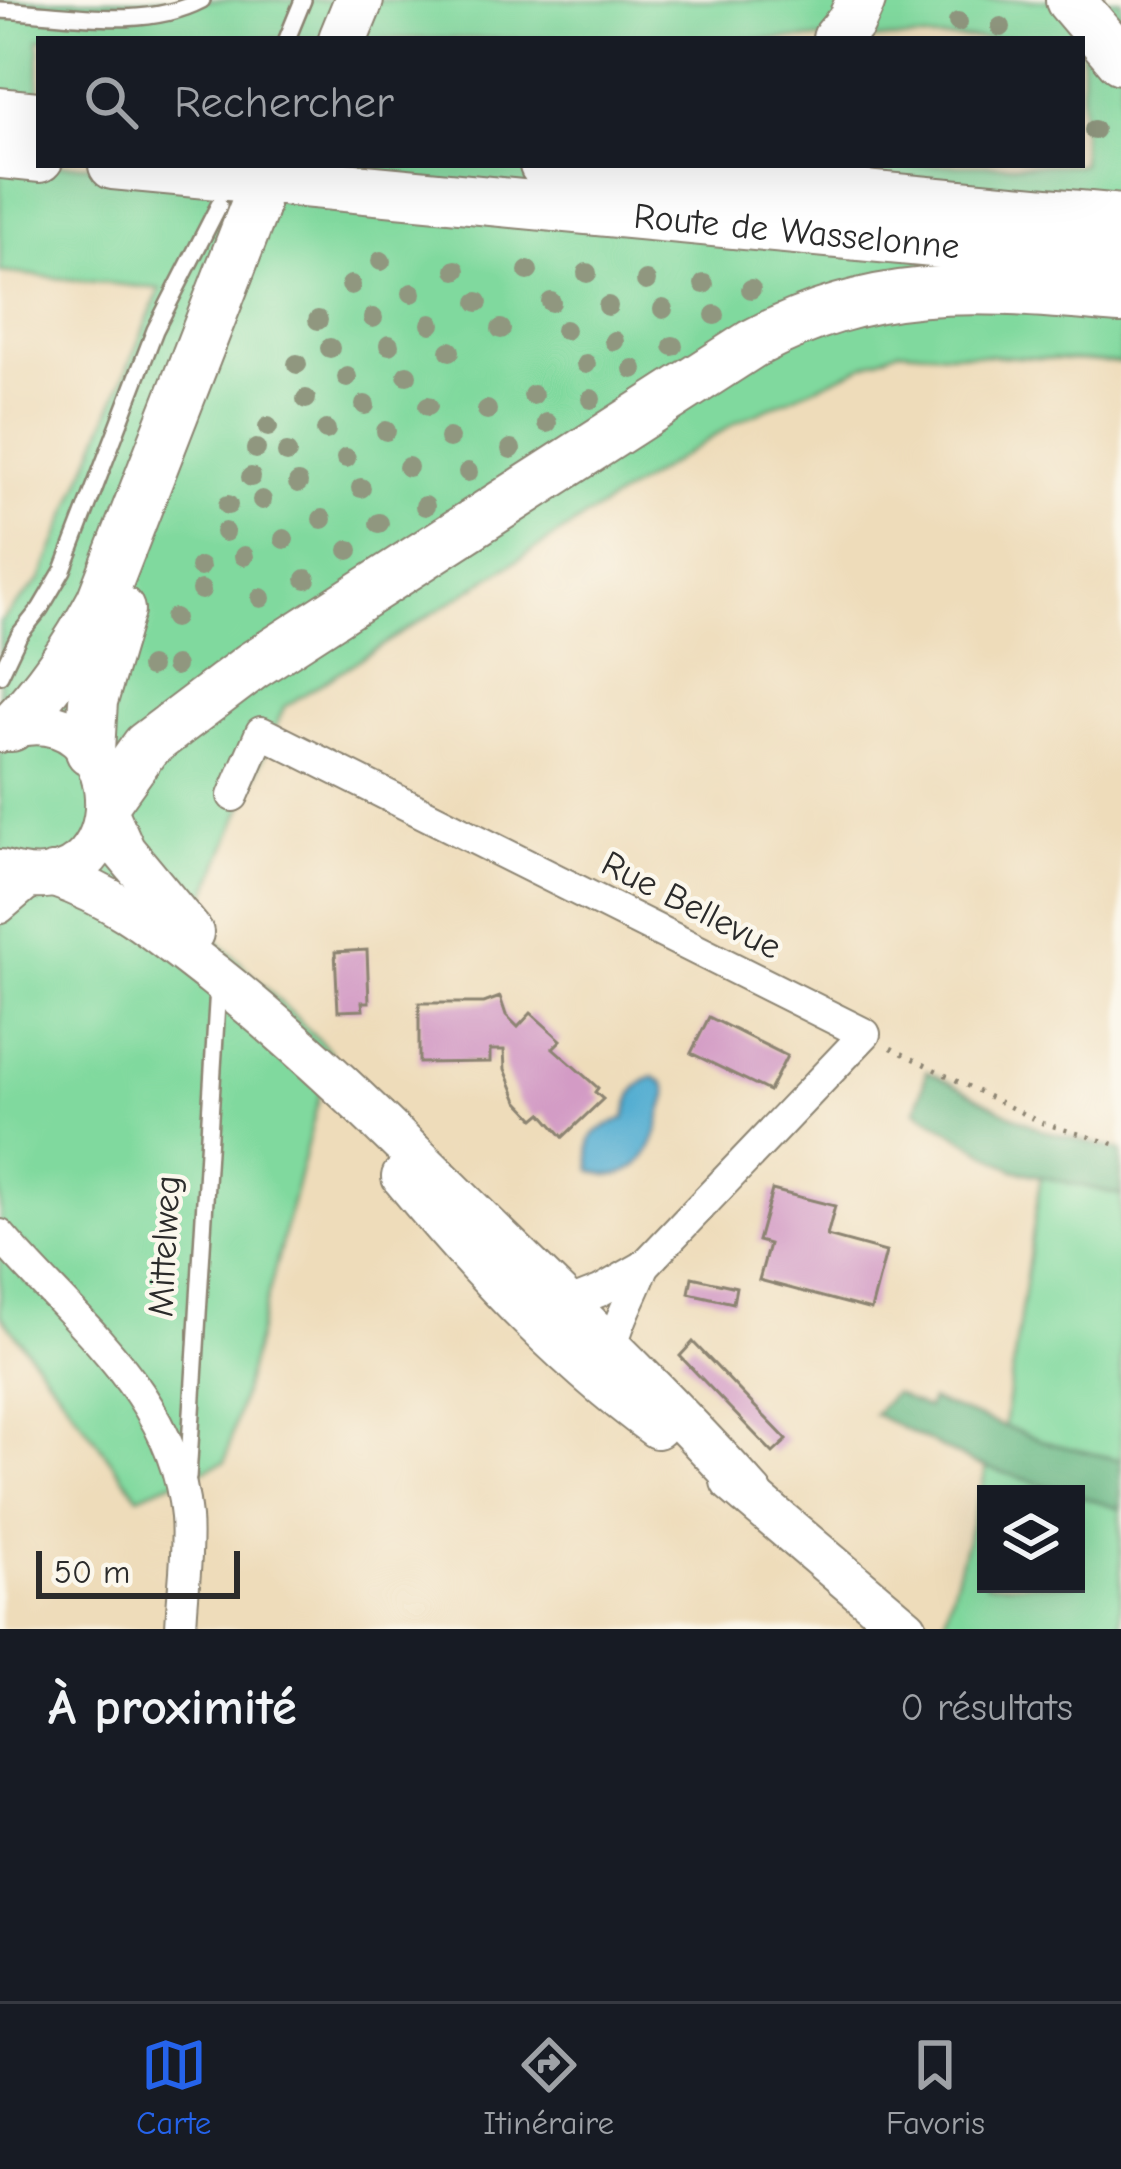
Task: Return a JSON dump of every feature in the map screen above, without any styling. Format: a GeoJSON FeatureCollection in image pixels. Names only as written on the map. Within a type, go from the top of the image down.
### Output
{"type":"FeatureCollection","features":[{"type":"Feature","properties":{"kind":"highway"},"geometry":{"type":"LineString","coordinates":[[323,36],[338,0]]}},
{"type":"Feature","properties":{"kind":"highway"},"geometry":{"type":"LineString","coordinates":[[344,36],[358,0]]}},
{"type":"Feature","properties":{"kind":"highway"},"geometry":{"type":"LineString","coordinates":[[839,36],[861,0]]}},
{"type":"Feature","properties":{"kind":"highway"},"geometry":{"type":"LineString","coordinates":[[1070,0],[1121,61]]}},
{"type":"Feature","properties":{"kind":"highway"},"geometry":{"type":"LineString","coordinates":[[0,84],[36,86]]}},
{"type":"Feature","properties":{"kind":"highway"},"geometry":{"type":"LineString","coordinates":[[0,112],[36,116]]}},
{"type":"Feature","properties":{"kind":"highway"},"geometry":{"type":"LineString","coordinates":[[0,154],[36,158]]}},
{"type":"Feature","properties":{"kind":"highway","name":"Route de Wasselonne"},"geometry":{"type":"LineString","coordinates":[[144,168],[1121,261]]}},
{"type":"Feature","properties":{"kind":"highway","name":"Route de Wasselonne"},"geometry":{"type":"LineString","coordinates":[[576,168],[1121,219]]}},
{"type":"Feature","properties":{"kind":"highway"},"geometry":{"type":"LineString","coordinates":[[6,729],[45,692],[101,601],[249,208]]}},
{"type":"Feature","properties":{"kind":"highway"},"geometry":{"type":"LineString","coordinates":[[90,751],[93,701],[120,608],[249,208]]}},
{"type":"Feature","properties":{"kind":"highway"},"geometry":{"type":"LineString","coordinates":[[108,807],[146,746],[252,666],[790,323],[887,294],[940,289],[1121,299]]}},
{"type":"Feature","properties":{"kind":"main road"},"geometry":{"type":"LineString","coordinates":[[6,729],[28,724],[62,730],[90,751],[100,765],[124,851],[264,1015]]}},
{"type":"Feature","properties":{"kind":"main road"},"geometry":{"type":"LineString","coordinates":[[29,875],[87,855],[108,807]]}},
{"type":"Feature","properties":{"kind":"main road"},"geometry":{"type":"LineString","coordinates":[[29,875],[87,887],[128,908],[264,1015],[338,1082],[562,1322],[635,1411],[752,1496],[906,1629]]}},
{"type":"Feature","properties":{"kind":"main road"},"geometry":{"type":"LineString","coordinates":[[562,1322],[615,1338],[752,1496]]}},
{"type":"Feature","properties":{"kind":"street","name":"Rue Bellevue"},"geometry":{"type":"LineString","coordinates":[[233,796],[260,732],[865,1034]]}},
{"type":"Feature","properties":{"kind":"street"},"geometry":{"type":"LineString","coordinates":[[0,908],[29,875]]}},
{"type":"Feature","properties":{"kind":"street"},"geometry":{"type":"LineString","coordinates":[[562,1322],[600,1291],[644,1266],[865,1034]]}},
{"type":"Feature","properties":{"kind":"street","name":"Mittelweg"},"geometry":{"type":"LineString","coordinates":[[0,1234],[139,1387],[171,1449],[186,1517],[181,1629]]}},
{"type":"Feature","properties":{"kind":"street"},"geometry":{"type":"LineString","coordinates":[[615,1338],[644,1266]]}},
{"type":"Feature","properties":{"kind":"lane"},"geometry":{"type":"LineString","coordinates":[[0,10],[131,18],[165,14],[202,0]]}},
{"type":"Feature","properties":{"kind":"lane"},"geometry":{"type":"LineString","coordinates":[[288,36],[303,0]]}},
{"type":"Feature","properties":{"kind":"lane"},"geometry":{"type":"LineString","coordinates":[[0,675],[19,635],[63,570],[155,330],[249,208]]}},
{"type":"Feature","properties":{"kind":"lane","name":"Mittelweg"},"geometry":{"type":"LineString","coordinates":[[186,1517],[218,979]]}},
{"type":"Feature","properties":{"kind":"path"},"geometry":{"type":"LineString","coordinates":[[865,1034],[1042,1124],[1121,1146]]}},
{"type":"Feature","properties":{"kind":"green space"},"geometry":{"type":"Polygon","coordinates":[[[0,0],[1121,0],[1121,363],[899,350],[735,423],[284,707],[206,895],[217,940],[331,1052],[225,1462],[138,1496],[0,1314],[0,622],[41,579],[160,289],[0,272],[0,0]]]}},
{"type":"Feature","properties":{"kind":"green space"},"geometry":{"type":"Polygon","coordinates":[[[927,1071],[1041,1130],[1121,1151],[1121,1195],[1014,1170],[916,1110],[927,1071]]]}},
{"type":"Feature","properties":{"kind":"green space"},"geometry":{"type":"Polygon","coordinates":[[[1041,1176],[1121,1195],[1121,1460],[1004,1427],[1041,1176]]]}},
{"type":"Feature","properties":{"kind":"green space"},"geometry":{"type":"Polygon","coordinates":[[[894,1393],[927,1408],[931,1400],[1052,1444],[1121,1460],[1121,1509],[1085,1498],[1085,1485],[1044,1485],[973,1463],[874,1414],[894,1393]]]}},
{"type":"Feature","properties":{"kind":"green space"},"geometry":{"type":"Polygon","coordinates":[[[987,1467],[1045,1485],[982,1485],[987,1467]]]}},
{"type":"Feature","properties":{"kind":"green space"},"geometry":{"type":"Polygon","coordinates":[[[1085,1498],[1121,1509],[1121,1629],[942,1629],[977,1503],[977,1593],[1085,1593],[1085,1498]]]}},
{"type":"Feature","properties":{"kind":"water"},"geometry":{"type":"Polygon","coordinates":[[[654,1077],[664,1083],[667,1093],[647,1154],[630,1171],[606,1174],[591,1170],[594,1135],[625,1118],[637,1088],[654,1077]]]}},
{"type":"Feature","properties":{"kind":"building"},"geometry":{"type":"Polygon","coordinates":[[[367,950],[369,1002],[362,1002],[363,1010],[338,1011],[335,952],[367,950]]]}},
{"type":"Feature","properties":{"kind":"building"},"geometry":{"type":"Polygon","coordinates":[[[500,997],[506,1015],[518,1027],[531,1013],[561,1040],[553,1048],[598,1088],[595,1092],[603,1099],[563,1137],[542,1113],[535,1119],[518,1101],[505,1069],[504,1050],[490,1050],[490,1062],[419,1063],[419,1003],[484,1003],[500,997]]]}},
{"type":"Feature","properties":{"kind":"building"},"geometry":{"type":"Polygon","coordinates":[[[709,1017],[787,1056],[769,1091],[691,1053],[709,1017]]]}},
{"type":"Feature","properties":{"kind":"building"},"geometry":{"type":"Polygon","coordinates":[[[772,1190],[835,1206],[827,1236],[886,1252],[871,1310],[759,1280],[769,1244],[758,1241],[772,1190]]]}},
{"type":"Feature","properties":{"kind":"building"},"geometry":{"type":"Polygon","coordinates":[[[692,1277],[736,1287],[733,1303],[689,1293],[692,1277]]]}},
{"type":"Feature","properties":{"kind":"building"},"geometry":{"type":"Polygon","coordinates":[[[693,1342],[787,1440],[773,1453],[680,1356],[693,1342]]]}}]}
